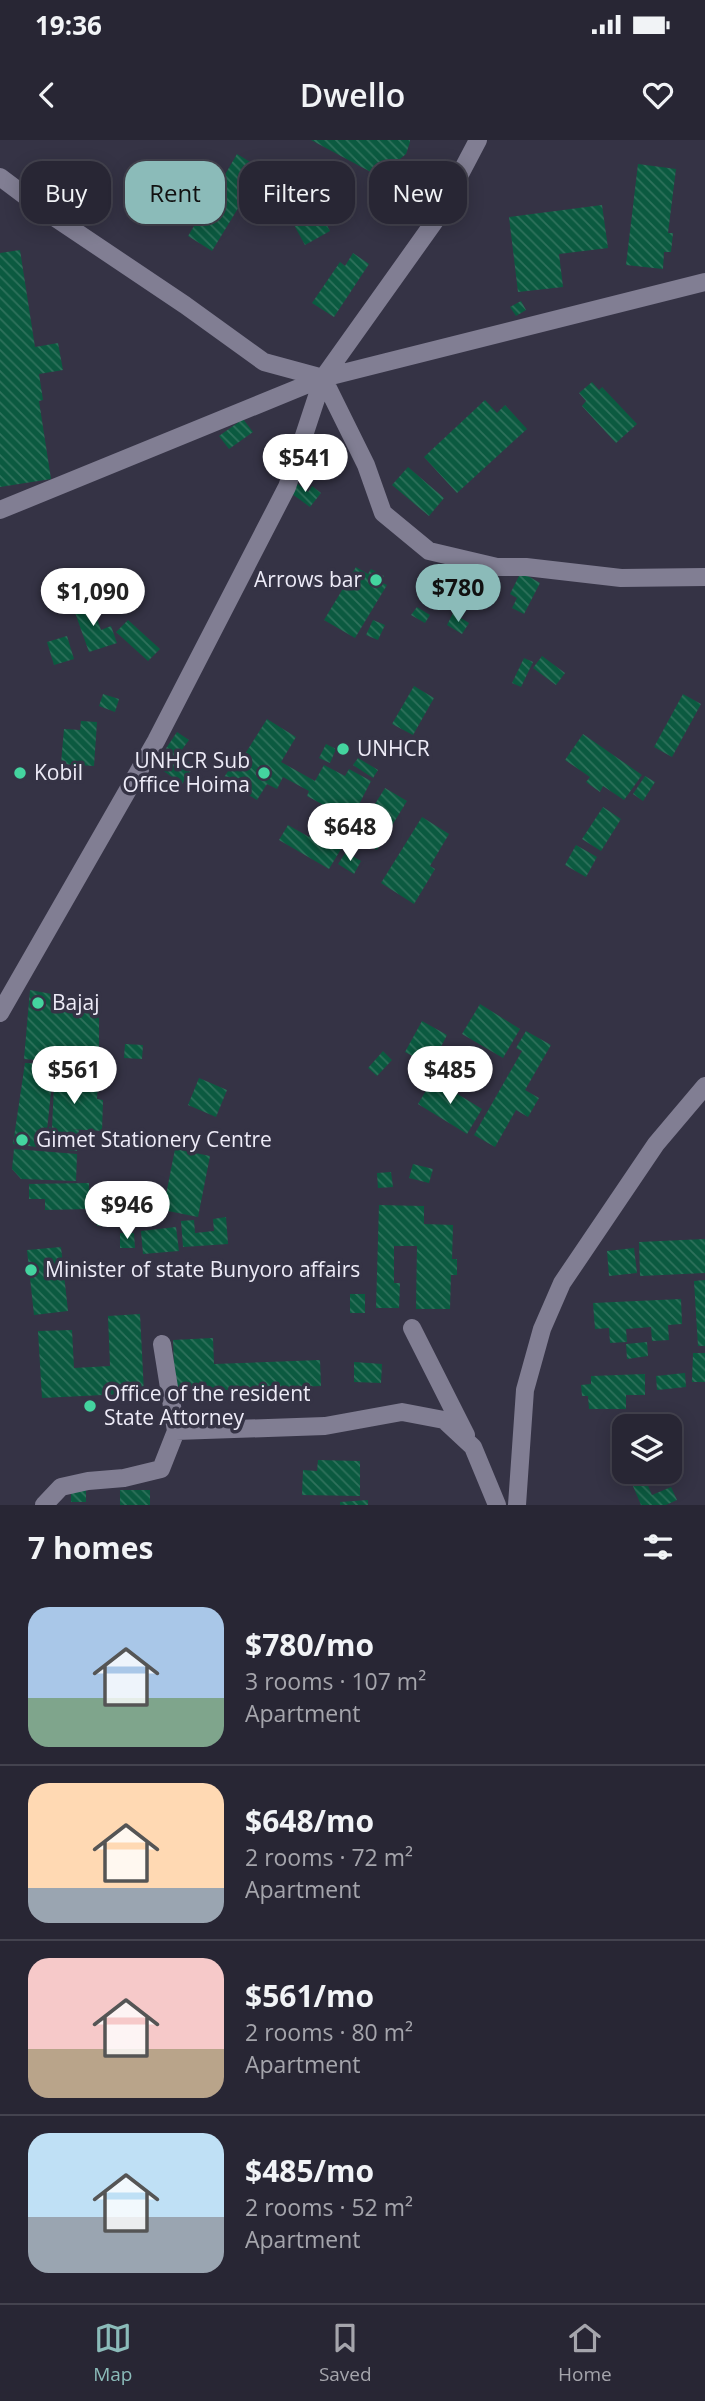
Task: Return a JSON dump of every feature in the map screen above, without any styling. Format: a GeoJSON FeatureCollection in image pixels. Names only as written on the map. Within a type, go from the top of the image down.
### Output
{"type":"FeatureCollection","features":[{"type":"Feature","properties":{"kind":"street"},"geometry":{"type":"LineString","coordinates":[[0,1013],[156,741],[287,487],[323,377],[437,218],[478,140]]}},
{"type":"Feature","properties":{"kind":"street"},"geometry":{"type":"LineString","coordinates":[[0,177],[48,213],[185,304],[264,362],[323,377],[366,465],[383,513],[429,551],[497,567],[526,567],[621,578],[705,577]]}},
{"type":"Feature","properties":{"kind":"street"},"geometry":{"type":"LineString","coordinates":[[0,510],[323,377],[705,282]]}},
{"type":"Feature","properties":{"kind":"street"},"geometry":{"type":"LineString","coordinates":[[517,1505],[525,1390],[542,1329],[562,1283],[656,1144],[705,1086]]}},
{"type":"Feature","properties":{"kind":"street"},"geometry":{"type":"LineString","coordinates":[[412,1328],[473,1447],[497,1505]]}},
{"type":"Feature","properties":{"kind":"street"},"geometry":{"type":"LineString","coordinates":[[44,1505],[61,1487],[88,1480],[124,1478],[161,1469],[176,1431],[162,1345]]}},
{"type":"Feature","properties":{"kind":"street"},"geometry":{"type":"LineString","coordinates":[[176,1431],[325,1426],[402,1412],[444,1420],[473,1447]]}},
{"type":"Feature","properties":{"kind":"building"},"geometry":{"type":"Polygon","coordinates":[[[311,140],[410,140],[406,154],[400,159],[369,161],[369,171],[355,161],[311,140]]]}},
{"type":"Feature","properties":{"kind":"building"},"geometry":{"type":"Polygon","coordinates":[[[237,154],[249,161],[239,161],[239,207],[212,251],[188,236],[194,226],[190,224],[225,224],[225,175],[237,154]]]}},
{"type":"Feature","properties":{"kind":"building"},"geometry":{"type":"Polygon","coordinates":[[[638,164],[676,169],[668,233],[673,233],[671,252],[664,252],[663,269],[626,265],[638,164]]]}},
{"type":"Feature","properties":{"kind":"building"},"geometry":{"type":"Polygon","coordinates":[[[602,205],[608,248],[559,254],[563,287],[518,292],[509,217],[602,205]]]}},
{"type":"Feature","properties":{"kind":"building"},"geometry":{"type":"Polygon","coordinates":[[[293,224],[326,224],[330,231],[305,245],[293,224]]]}},
{"type":"Feature","properties":{"kind":"building"},"geometry":{"type":"Polygon","coordinates":[[[20,250],[35,347],[58,343],[63,370],[39,374],[43,400],[39,401],[51,479],[0,487],[0,253],[20,250]]]}},
{"type":"Feature","properties":{"kind":"building"},"geometry":{"type":"Polygon","coordinates":[[[353,253],[369,264],[334,317],[312,303],[340,262],[345,266],[353,253]]]}},
{"type":"Feature","properties":{"kind":"building"},"geometry":{"type":"Polygon","coordinates":[[[521,301],[526,310],[516,316],[510,307],[521,301]]]}},
{"type":"Feature","properties":{"kind":"building"},"geometry":{"type":"Polygon","coordinates":[[[592,382],[599,390],[602,387],[637,424],[616,443],[582,406],[586,401],[579,393],[592,382]]]}},
{"type":"Feature","properties":{"kind":"building"},"geometry":{"type":"Polygon","coordinates":[[[485,400],[497,413],[505,405],[527,429],[457,493],[424,457],[485,400]]]}},
{"type":"Feature","properties":{"kind":"building"},"geometry":{"type":"Polygon","coordinates":[[[243,419],[253,432],[229,449],[219,436],[243,419]]]}},
{"type":"Feature","properties":{"kind":"building"},"geometry":{"type":"Polygon","coordinates":[[[408,467],[444,498],[429,516],[392,485],[408,467]]]}},
{"type":"Feature","properties":{"kind":"building"},"geometry":{"type":"Polygon","coordinates":[[[295,482],[308,492],[312,486],[321,493],[310,507],[288,491],[295,482]]]}},
{"type":"Feature","properties":{"kind":"building"},"geometry":{"type":"Polygon","coordinates":[[[356,567],[368,574],[371,569],[384,576],[381,582],[387,585],[355,638],[324,620],[356,567]]]}},
{"type":"Feature","properties":{"kind":"building"},"geometry":{"type":"Polygon","coordinates":[[[521,572],[540,583],[524,614],[512,608],[517,598],[510,594],[521,572]]]}},
{"type":"Feature","properties":{"kind":"building"},"geometry":{"type":"Polygon","coordinates":[[[438,573],[465,588],[457,602],[430,586],[438,573]]]}},
{"type":"Feature","properties":{"kind":"building"},"geometry":{"type":"Polygon","coordinates":[[[91,601],[101,630],[111,626],[117,643],[89,652],[73,607],[91,601]]]}},
{"type":"Feature","properties":{"kind":"building"},"geometry":{"type":"Polygon","coordinates":[[[417,607],[430,615],[425,623],[411,615],[417,607]]]}},
{"type":"Feature","properties":{"kind":"building"},"geometry":{"type":"Polygon","coordinates":[[[453,613],[469,623],[462,634],[447,625],[453,613]]]}},
{"type":"Feature","properties":{"kind":"building"},"geometry":{"type":"Polygon","coordinates":[[[128,620],[160,649],[148,661],[116,632],[128,620]]]}},
{"type":"Feature","properties":{"kind":"building"},"geometry":{"type":"Polygon","coordinates":[[[373,620],[385,625],[378,640],[366,635],[373,620]]]}},
{"type":"Feature","properties":{"kind":"building"},"geometry":{"type":"Polygon","coordinates":[[[67,636],[74,659],[54,665],[47,642],[67,636]]]}},
{"type":"Feature","properties":{"kind":"building"},"geometry":{"type":"Polygon","coordinates":[[[542,656],[565,673],[556,685],[533,668],[542,656]]]}},
{"type":"Feature","properties":{"kind":"building"},"geometry":{"type":"Polygon","coordinates":[[[524,658],[533,662],[521,687],[512,683],[524,658]]]}},
{"type":"Feature","properties":{"kind":"building"},"geometry":{"type":"Polygon","coordinates":[[[414,686],[434,698],[413,735],[392,724],[414,686]]]}},
{"type":"Feature","properties":{"kind":"building"},"geometry":{"type":"Polygon","coordinates":[[[103,694],[119,699],[115,712],[99,706],[103,694]]]}},
{"type":"Feature","properties":{"kind":"building"},"geometry":{"type":"Polygon","coordinates":[[[683,694],[701,704],[672,757],[654,747],[683,694]]]}},
{"type":"Feature","properties":{"kind":"building","name":"UNHCR Sub Office Hoima"},"geometry":{"type":"Polygon","coordinates":[[[267,719],[296,737],[281,762],[315,781],[324,765],[345,776],[349,769],[371,781],[351,820],[307,796],[309,791],[283,777],[277,789],[267,784],[257,800],[223,779],[241,751],[245,754],[267,719]]]}},
{"type":"Feature","properties":{"kind":"building"},"geometry":{"type":"Polygon","coordinates":[[[81,721],[97,722],[94,766],[61,764],[64,729],[80,730],[81,721]]]}},
{"type":"Feature","properties":{"kind":"building"},"geometry":{"type":"Polygon","coordinates":[[[177,732],[189,740],[178,755],[194,766],[182,784],[155,765],[177,732]]]}},
{"type":"Feature","properties":{"kind":"building"},"geometry":{"type":"Polygon","coordinates":[[[583,734],[642,775],[624,800],[603,786],[600,792],[586,782],[590,777],[565,760],[583,734]]]}},
{"type":"Feature","properties":{"kind":"building"},"geometry":{"type":"Polygon","coordinates":[[[326,744],[336,749],[330,763],[319,758],[326,744]]]}},
{"type":"Feature","properties":{"kind":"building"},"geometry":{"type":"Polygon","coordinates":[[[358,758],[378,770],[373,778],[353,765],[358,758]]]}},
{"type":"Feature","properties":{"kind":"building"},"geometry":{"type":"Polygon","coordinates":[[[645,776],[655,782],[643,801],[633,794],[645,776]]]}},
{"type":"Feature","properties":{"kind":"building"},"geometry":{"type":"Polygon","coordinates":[[[385,788],[407,801],[377,850],[355,836],[385,788]]]}},
{"type":"Feature","properties":{"kind":"building"},"geometry":{"type":"Polygon","coordinates":[[[603,807],[621,819],[601,851],[582,839],[603,807]]]}},
{"type":"Feature","properties":{"kind":"building"},"geometry":{"type":"Polygon","coordinates":[[[322,815],[344,827],[333,844],[341,849],[329,869],[279,840],[288,825],[309,837],[322,815]]]}},
{"type":"Feature","properties":{"kind":"building"},"geometry":{"type":"Polygon","coordinates":[[[422,817],[449,834],[430,866],[435,869],[414,904],[381,883],[422,817]]]}},
{"type":"Feature","properties":{"kind":"building"},"geometry":{"type":"Polygon","coordinates":[[[576,845],[597,857],[586,877],[565,865],[576,845]]]}},
{"type":"Feature","properties":{"kind":"building"},"geometry":{"type":"Polygon","coordinates":[[[346,852],[361,861],[354,874],[338,864],[346,852]]]}},
{"type":"Feature","properties":{"kind":"building"},"geometry":{"type":"Polygon","coordinates":[[[30,990],[57,995],[99,1018],[99,1065],[24,1059],[30,990]]]}},
{"type":"Feature","properties":{"kind":"building"},"geometry":{"type":"Polygon","coordinates":[[[480,1004],[520,1029],[503,1058],[462,1034],[480,1004]]]}},
{"type":"Feature","properties":{"kind":"building"},"geometry":{"type":"Polygon","coordinates":[[[422,1021],[447,1035],[431,1066],[405,1052],[422,1021]]]}},
{"type":"Feature","properties":{"kind":"building"},"geometry":{"type":"Polygon","coordinates":[[[526,1031],[551,1045],[525,1090],[539,1098],[528,1117],[516,1110],[495,1147],[474,1135],[522,1051],[516,1048],[526,1031]]]}},
{"type":"Feature","properties":{"kind":"building"},"geometry":{"type":"Polygon","coordinates":[[[125,1044],[143,1045],[142,1059],[124,1058],[125,1044]]]}},
{"type":"Feature","properties":{"kind":"building"},"geometry":{"type":"Polygon","coordinates":[[[383,1051],[392,1060],[377,1076],[368,1068],[383,1051]]]}},
{"type":"Feature","properties":{"kind":"building"},"geometry":{"type":"Polygon","coordinates":[[[25,1063],[54,1064],[45,1148],[13,1144],[25,1063]]]}},
{"type":"Feature","properties":{"kind":"building"},"geometry":{"type":"Polygon","coordinates":[[[55,1064],[99,1067],[97,1099],[103,1100],[102,1131],[69,1129],[79,1130],[77,1151],[47,1148],[49,1127],[52,1128],[55,1064]]]}},
{"type":"Feature","properties":{"kind":"building"},"geometry":{"type":"Polygon","coordinates":[[[199,1078],[227,1090],[216,1117],[188,1105],[199,1078]]]}},
{"type":"Feature","properties":{"kind":"building"},"geometry":{"type":"Polygon","coordinates":[[[433,1079],[482,1109],[467,1134],[418,1104],[433,1079]]]}},
{"type":"Feature","properties":{"kind":"building"},"geometry":{"type":"Polygon","coordinates":[[[14,1149],[77,1154],[76,1181],[21,1179],[12,1169],[14,1149]]]}},
{"type":"Feature","properties":{"kind":"building"},"geometry":{"type":"Polygon","coordinates":[[[175,1149],[210,1156],[198,1217],[163,1210],[175,1149]]]}},
{"type":"Feature","properties":{"kind":"building"},"geometry":{"type":"Polygon","coordinates":[[[413,1164],[433,1169],[429,1183],[409,1178],[413,1164]]]}},
{"type":"Feature","properties":{"kind":"building"},"geometry":{"type":"Polygon","coordinates":[[[391,1172],[393,1187],[378,1188],[377,1173],[391,1172]]]}},
{"type":"Feature","properties":{"kind":"building"},"geometry":{"type":"Polygon","coordinates":[[[89,1183],[89,1209],[45,1210],[45,1199],[29,1199],[29,1184],[89,1183]]]}},
{"type":"Feature","properties":{"kind":"building"},"geometry":{"type":"Polygon","coordinates":[[[379,1205],[424,1206],[424,1224],[453,1225],[452,1259],[457,1259],[457,1275],[451,1275],[450,1309],[416,1309],[417,1246],[394,1246],[394,1283],[400,1283],[399,1308],[376,1308],[379,1205]]]}},
{"type":"Feature","properties":{"kind":"building"},"geometry":{"type":"Polygon","coordinates":[[[112,1209],[114,1224],[97,1226],[96,1212],[112,1209]]]}},
{"type":"Feature","properties":{"kind":"building"},"geometry":{"type":"Polygon","coordinates":[[[226,1217],[228,1244],[183,1247],[181,1221],[194,1220],[195,1233],[214,1231],[213,1219],[226,1217]]]}},
{"type":"Feature","properties":{"kind":"building"},"geometry":{"type":"Polygon","coordinates":[[[176,1227],[179,1251],[143,1254],[141,1231],[176,1227]]]}},
{"type":"Feature","properties":{"kind":"building"},"geometry":{"type":"Polygon","coordinates":[[[120,1233],[134,1233],[135,1248],[120,1248],[120,1233]]]}},
{"type":"Feature","properties":{"kind":"building"},"geometry":{"type":"Polygon","coordinates":[[[705,1239],[705,1273],[640,1276],[639,1242],[705,1239]]]}},
{"type":"Feature","properties":{"kind":"building"},"geometry":{"type":"Polygon","coordinates":[[[61,1247],[68,1311],[34,1315],[27,1250],[61,1247]]]}},
{"type":"Feature","properties":{"kind":"building"},"geometry":{"type":"Polygon","coordinates":[[[634,1248],[637,1273],[609,1276],[607,1251],[634,1248]]]}},
{"type":"Feature","properties":{"kind":"building"},"geometry":{"type":"Polygon","coordinates":[[[705,1280],[705,1346],[698,1346],[694,1281],[705,1280]]]}},
{"type":"Feature","properties":{"kind":"building"},"geometry":{"type":"Polygon","coordinates":[[[350,1294],[365,1294],[365,1313],[350,1313],[350,1294]]]}},
{"type":"Feature","properties":{"kind":"building"},"geometry":{"type":"Polygon","coordinates":[[[681,1299],[682,1324],[668,1325],[669,1340],[652,1341],[651,1327],[626,1329],[627,1342],[610,1343],[609,1328],[595,1329],[593,1303],[681,1299]]]}},
{"type":"Feature","properties":{"kind":"building"},"geometry":{"type":"Polygon","coordinates":[[[140,1314],[144,1393],[42,1398],[38,1331],[72,1330],[74,1368],[110,1366],[108,1316],[140,1314]]]}},
{"type":"Feature","properties":{"kind":"building"},"geometry":{"type":"Polygon","coordinates":[[[213,1338],[214,1364],[320,1360],[321,1386],[175,1392],[173,1340],[213,1338]]]}},
{"type":"Feature","properties":{"kind":"building"},"geometry":{"type":"Polygon","coordinates":[[[647,1342],[648,1356],[627,1359],[626,1344],[647,1342]]]}},
{"type":"Feature","properties":{"kind":"building"},"geometry":{"type":"Polygon","coordinates":[[[693,1353],[705,1353],[705,1382],[692,1382],[693,1353]]]}},
{"type":"Feature","properties":{"kind":"building"},"geometry":{"type":"Polygon","coordinates":[[[354,1362],[382,1364],[381,1383],[354,1382],[354,1362]]]}},
{"type":"Feature","properties":{"kind":"building"},"geometry":{"type":"Polygon","coordinates":[[[685,1373],[686,1387],[657,1390],[656,1376],[685,1373]]]}},
{"type":"Feature","properties":{"kind":"building"},"geometry":{"type":"Polygon","coordinates":[[[645,1374],[645,1395],[626,1395],[626,1409],[589,1409],[588,1396],[582,1396],[581,1385],[591,1384],[591,1376],[645,1374]]]}},
{"type":"Feature","properties":{"kind":"building"},"geometry":{"type":"Polygon","coordinates":[[[318,1460],[360,1461],[360,1496],[302,1495],[303,1470],[317,1471],[318,1460]]]}},
{"type":"Feature","properties":{"kind":"building"},"geometry":{"type":"Polygon","coordinates":[[[632,1484],[647,1484],[652,1495],[671,1487],[677,1500],[666,1505],[641,1505],[632,1484]]]}},
{"type":"Feature","properties":{"kind":"building"},"geometry":{"type":"Polygon","coordinates":[[[71,1487],[86,1487],[86,1502],[71,1502],[71,1487]]]}},
{"type":"Feature","properties":{"kind":"building"},"geometry":{"type":"Polygon","coordinates":[[[120,1490],[150,1490],[150,1505],[120,1505],[120,1490]]]}},
{"type":"Feature","properties":{"kind":"building"},"geometry":{"type":"Polygon","coordinates":[[[368,1500],[368,1505],[340,1505],[340,1502],[368,1500]]]}},
{"type":"Feature","properties":{"kind":"place","name":"Arrows bar"},"geometry":{"type":"Point","coordinates":[376,580]}},
{"type":"Feature","properties":{"kind":"place","name":"UNHCR"},"geometry":{"type":"Point","coordinates":[343,749]}},
{"type":"Feature","properties":{"kind":"place","name":"Kobil"},"geometry":{"type":"Point","coordinates":[20,773]}},
{"type":"Feature","properties":{"kind":"place","name":"UNHCR Sub Office Hoima"},"geometry":{"type":"Point","coordinates":[264,773]}},
{"type":"Feature","properties":{"kind":"place","name":"Bajaj"},"geometry":{"type":"Point","coordinates":[38,1003]}},
{"type":"Feature","properties":{"kind":"place","name":"Gimet Stationery Centre"},"geometry":{"type":"Point","coordinates":[22,1140]}},
{"type":"Feature","properties":{"kind":"place","name":"Minister of state Bunyoro affairs"},"geometry":{"type":"Point","coordinates":[31,1270]}},
{"type":"Feature","properties":{"kind":"place","name":"Office of the resident State Attorney"},"geometry":{"type":"Point","coordinates":[90,1406]}}]}
